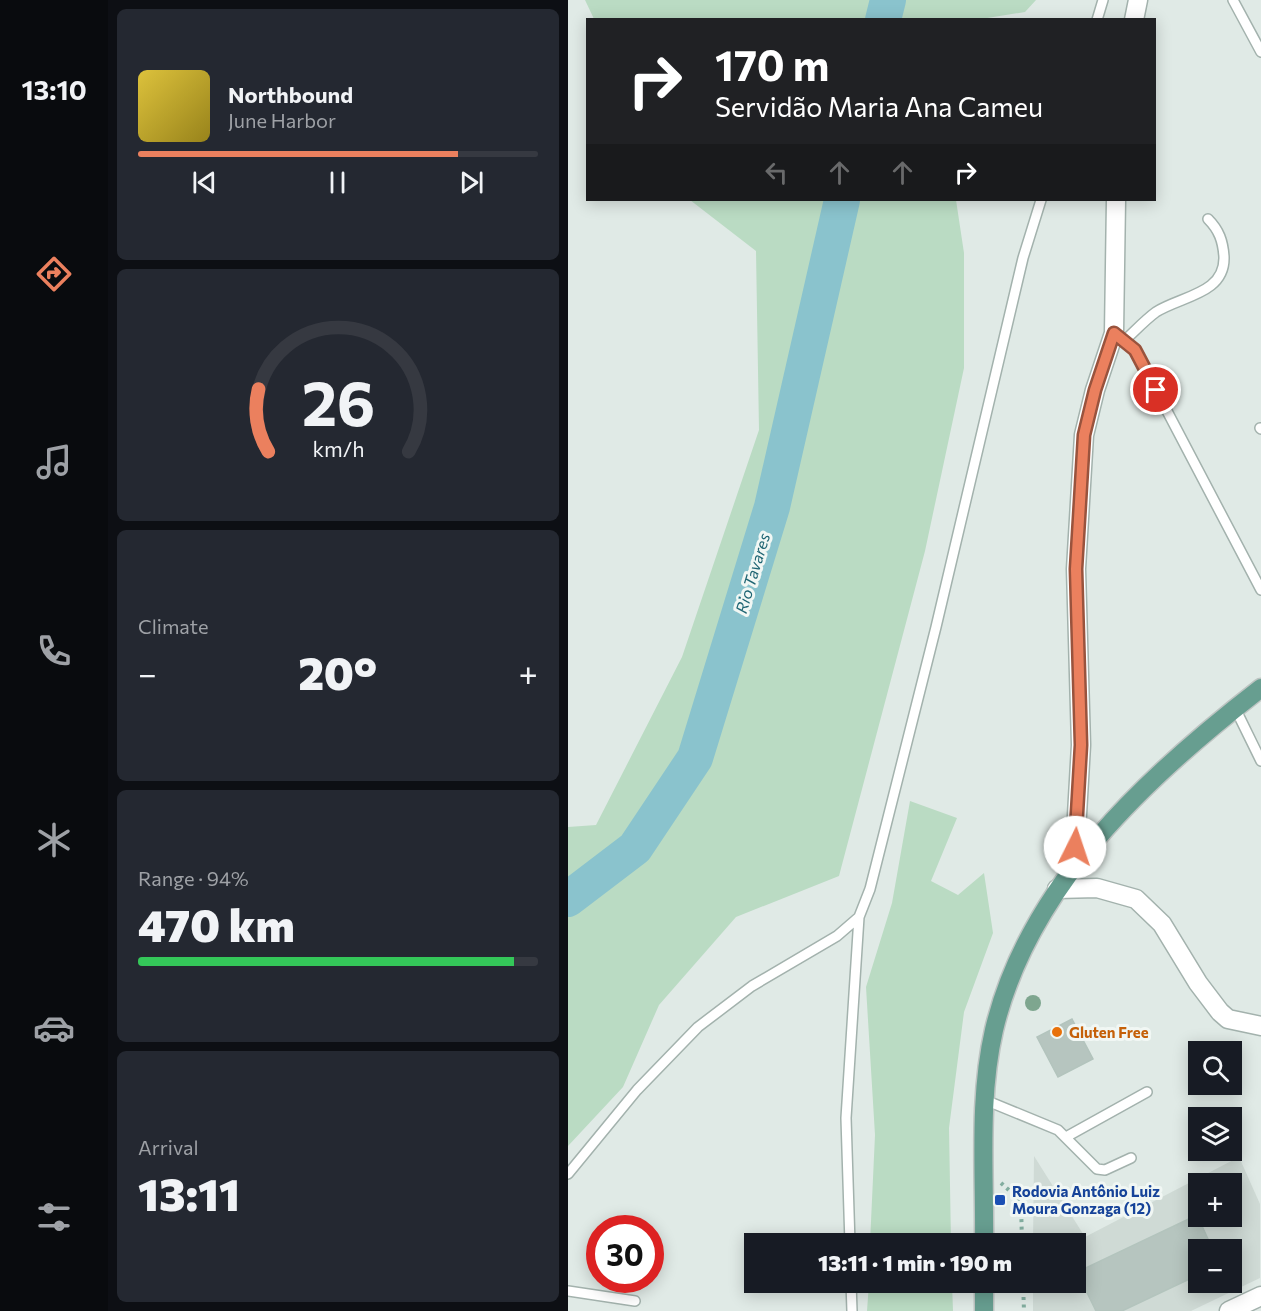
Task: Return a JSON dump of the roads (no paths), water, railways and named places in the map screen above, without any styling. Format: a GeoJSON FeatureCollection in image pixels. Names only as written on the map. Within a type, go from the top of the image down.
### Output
{"type":"FeatureCollection","features":[{"type":"Feature","properties":{"kind":"main road"},"geometry":{"type":"LineString","coordinates":[[984,1233],[985,1100],[993,1039],[1004,996],[1033,927],[1074,867],[1145,789],[1235,708],[1261,688]]}},
{"type":"Feature","properties":{"kind":"main road"},"geometry":{"type":"LineString","coordinates":[[984,1293],[984,1311]]}},
{"type":"Feature","properties":{"kind":"street"},"geometry":{"type":"LineString","coordinates":[[1134,18],[1138,0]]}},
{"type":"Feature","properties":{"kind":"street"},"geometry":{"type":"LineString","coordinates":[[1074,867],[1081,745],[1076,569],[1084,435],[1095,390],[1120,337],[1116,201]]}},
{"type":"Feature","properties":{"kind":"street"},"geometry":{"type":"LineString","coordinates":[[1057,889],[1097,888],[1136,899],[1162,924],[1198,983],[1220,1012],[1228,1019],[1261,1026]]}},
{"type":"Feature","properties":{"kind":"street"},"geometry":{"type":"LineString","coordinates":[[1229,1311],[1257,1302]]}},
{"type":"Feature","properties":{"kind":"lane"},"geometry":{"type":"LineString","coordinates":[[1098,18],[1103,0]]}},
{"type":"Feature","properties":{"kind":"lane"},"geometry":{"type":"LineString","coordinates":[[1233,0],[1261,52]]}},
{"type":"Feature","properties":{"kind":"lane"},"geometry":{"type":"LineString","coordinates":[[850,1233],[846,1118],[859,917],[870,889],[936,627],[1023,258],[1041,201]]}},
{"type":"Feature","properties":{"kind":"lane"},"geometry":{"type":"LineString","coordinates":[[1208,219],[1216,228],[1223,245],[1224,265],[1219,279],[1206,289],[1157,312],[1120,337],[1135,350],[1261,590]]}},
{"type":"Feature","properties":{"kind":"lane"},"geometry":{"type":"LineString","coordinates":[[1235,708],[1261,761]]}},
{"type":"Feature","properties":{"kind":"lane"},"geometry":{"type":"LineString","coordinates":[[568,1174],[637,1090],[698,1027],[752,986],[837,936],[859,917]]}},
{"type":"Feature","properties":{"kind":"lane"},"geometry":{"type":"LineString","coordinates":[[1066,1137],[1147,1092]]}},
{"type":"Feature","properties":{"kind":"lane"},"geometry":{"type":"LineString","coordinates":[[985,1100],[1045,1123],[1066,1137],[1088,1163],[1097,1169],[1105,1170],[1131,1158]]}},
{"type":"Feature","properties":{"kind":"lane"},"geometry":{"type":"LineString","coordinates":[[568,1291],[635,1301]]}},
{"type":"Feature","properties":{"kind":"lane"},"geometry":{"type":"LineString","coordinates":[[851,1293],[852,1311]]}},
{"type":"Feature","properties":{"kind":"waterway","name":"Rio Tavares"},"geometry":{"type":"LineString","coordinates":[[884,18],[888,0]]}},
{"type":"Feature","properties":{"kind":"waterway","name":"Rio Tavares"},"geometry":{"type":"LineString","coordinates":[[568,899],[635,848],[695,758],[772,507],[842,201]]}},
{"type":"Feature","properties":{"kind":"place","name":"Gluten Free"},"geometry":{"type":"Point","coordinates":[1057,1032]}},
{"type":"Feature","properties":{"kind":"place","name":"Rodovia Antônio Luiz Moura Gonzaga (12)"},"geometry":{"type":"Point","coordinates":[1000,1200]}}]}
